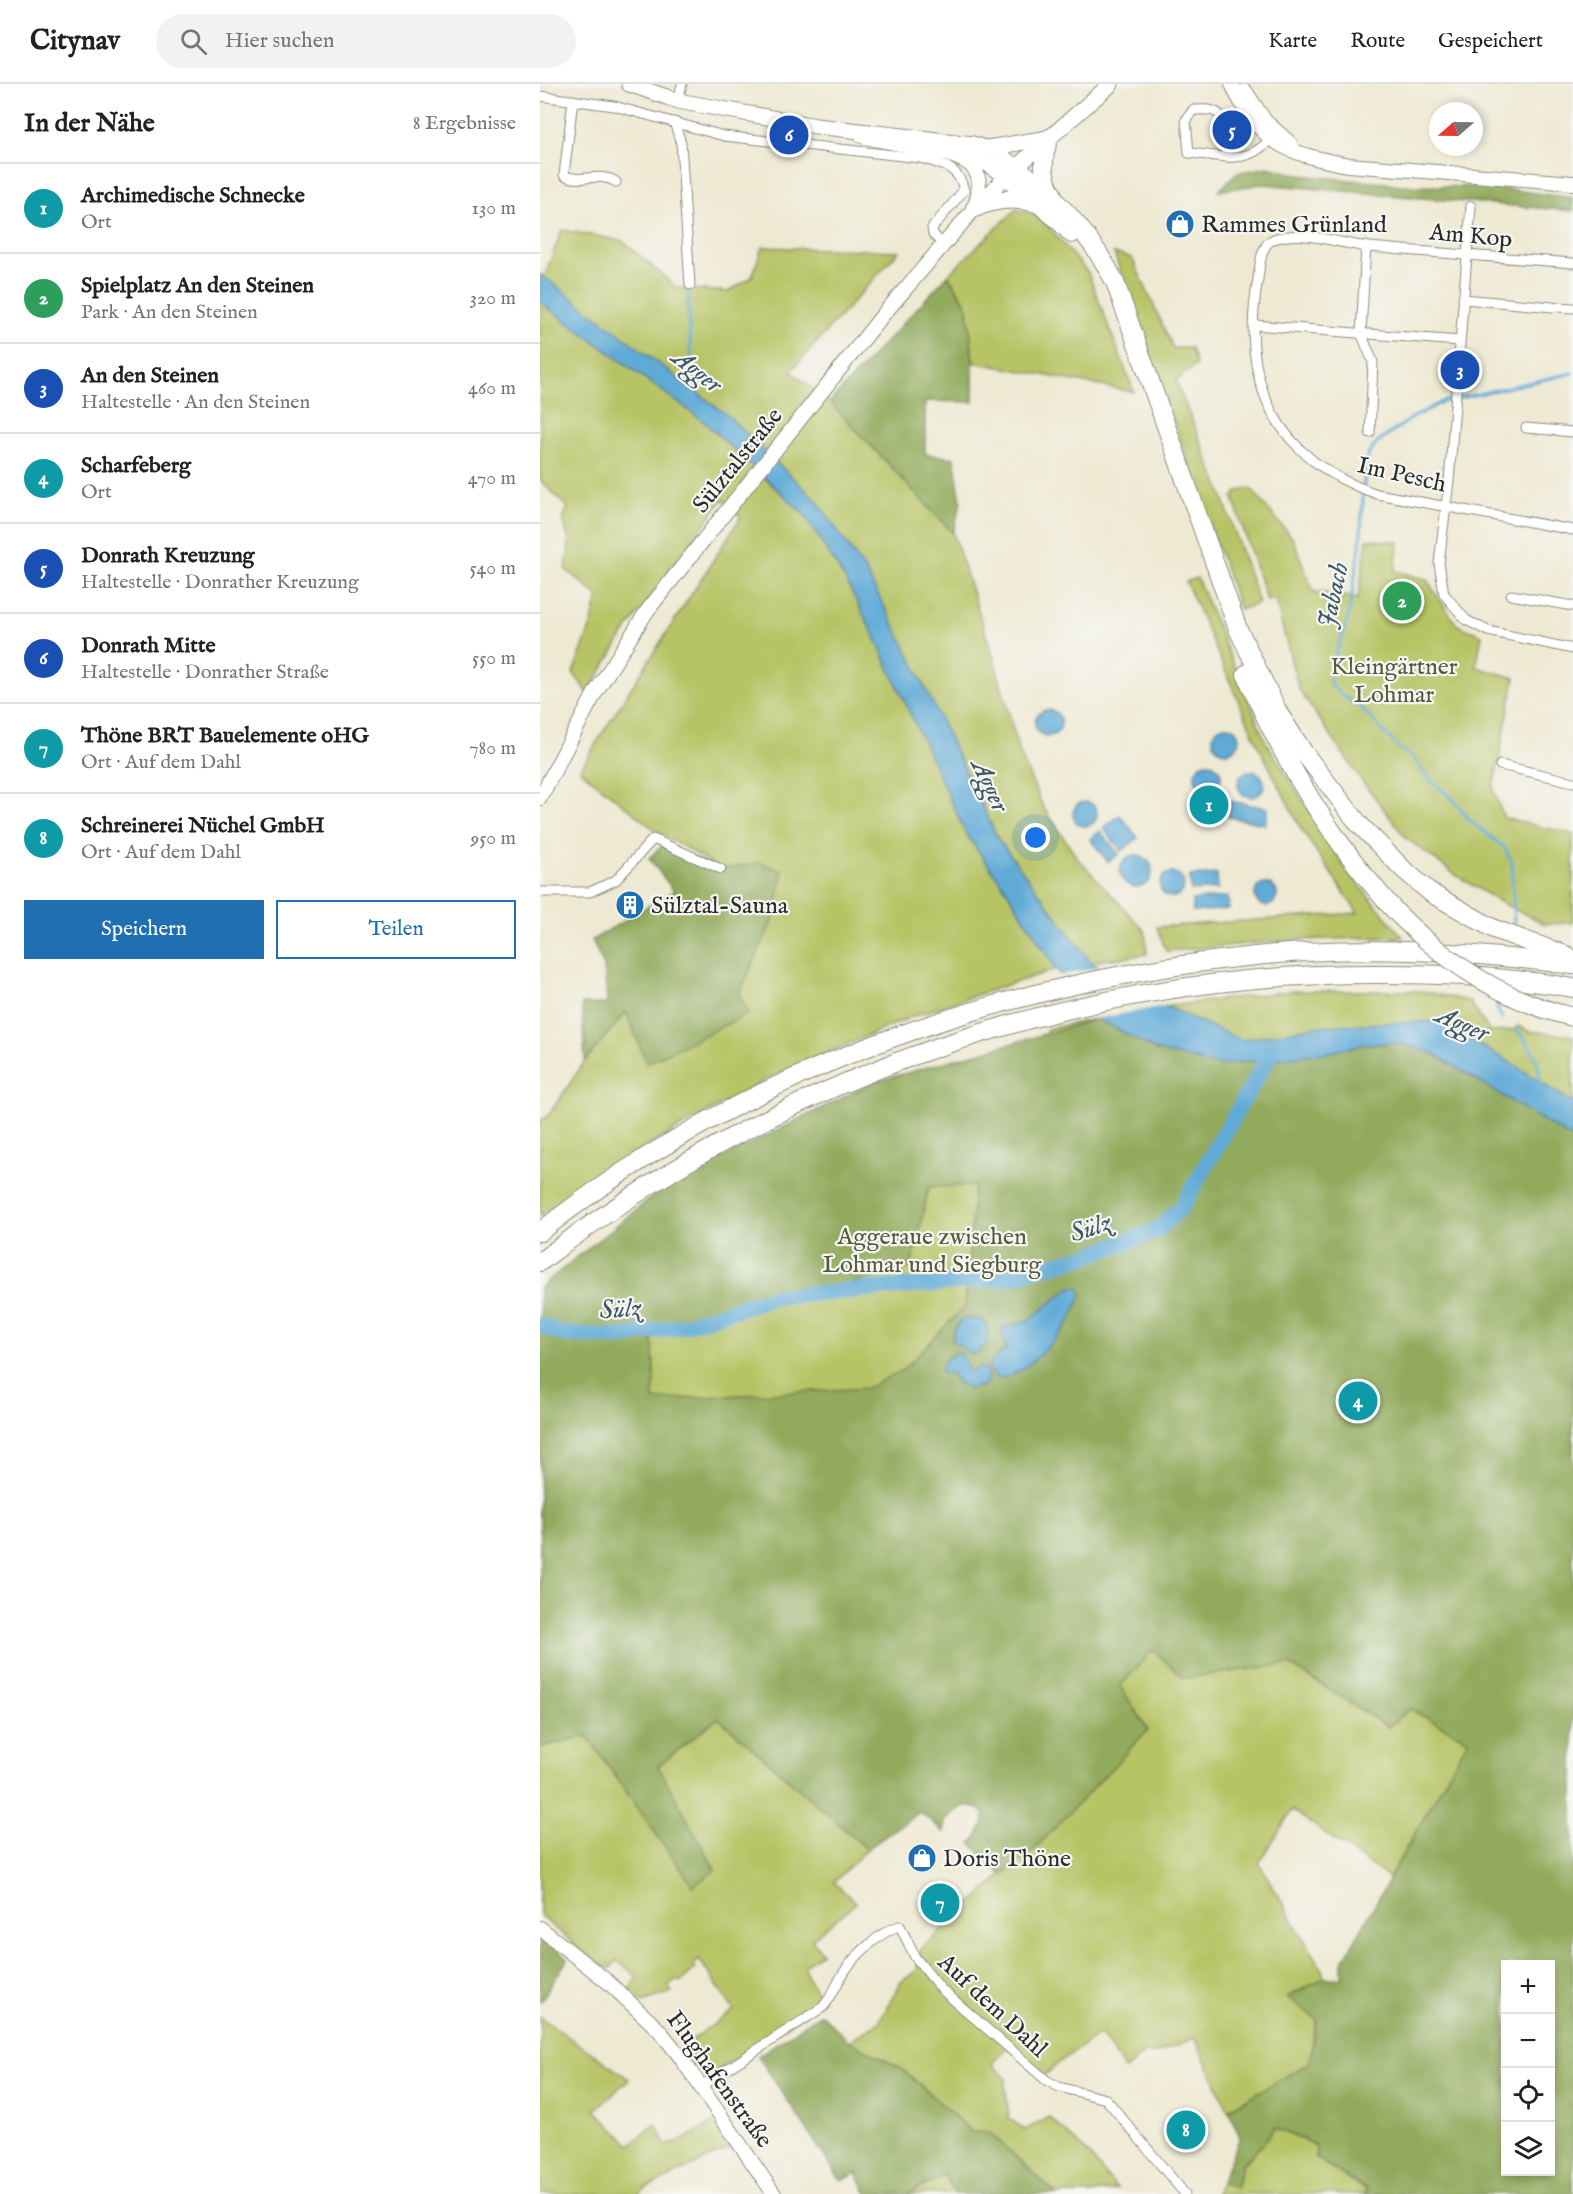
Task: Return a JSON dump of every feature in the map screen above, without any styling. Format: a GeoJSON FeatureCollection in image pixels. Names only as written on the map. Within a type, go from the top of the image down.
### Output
{"type":"FeatureCollection","features":[{"type":"Feature","properties":{"kind":"highway"},"geometry":{"type":"LineString","coordinates":[[1047,201],[1047,185],[1043,170],[1044,153],[1049,138]]}},
{"type":"Feature","properties":{"kind":"highway"},"geometry":{"type":"LineString","coordinates":[[1011,171],[1047,201],[1058,220],[1080,242],[1107,287],[1262,709],[1308,796],[1348,857],[1395,912],[1447,957],[1485,982],[1526,1002],[1573,1017]]}},
{"type":"Feature","properties":{"kind":"highway"},"geometry":{"type":"LineString","coordinates":[[975,208],[986,202],[999,200],[1047,201]]}},
{"type":"Feature","properties":{"kind":"highway"},"geometry":{"type":"LineString","coordinates":[[1234,631],[1304,753],[1353,816],[1404,869],[1431,893],[1469,916],[1505,933],[1573,958]]}},
{"type":"Feature","properties":{"kind":"highway"},"geometry":{"type":"LineString","coordinates":[[540,1232],[652,1155],[766,1092],[885,1040],[1014,998],[1118,974],[1267,954],[1352,950],[1426,951],[1515,957],[1573,965]]}},
{"type":"Feature","properties":{"kind":"highway"},"geometry":{"type":"LineString","coordinates":[[540,1262],[625,1200],[679,1166],[792,1105],[911,1055],[1031,1017],[1142,993],[1273,977],[1349,973],[1429,974],[1515,980],[1573,988]]}},
{"type":"Feature","properties":{"kind":"main road"},"geometry":{"type":"LineString","coordinates":[[629,84],[678,101],[816,126],[956,141],[987,148],[996,152],[1011,171]]}},
{"type":"Feature","properties":{"kind":"main road"},"geometry":{"type":"LineString","coordinates":[[1011,171],[1111,84]]}},
{"type":"Feature","properties":{"kind":"main road"},"geometry":{"type":"LineString","coordinates":[[1232,84],[1250,117],[1274,136],[1300,152],[1318,159],[1348,165],[1573,183]]}},
{"type":"Feature","properties":{"kind":"main road"},"geometry":{"type":"LineString","coordinates":[[1242,84],[1274,136]]}},
{"type":"Feature","properties":{"kind":"main road"},"geometry":{"type":"LineString","coordinates":[[830,127],[876,140],[954,155],[974,168],[978,177],[979,186],[975,208]]}},
{"type":"Feature","properties":{"kind":"main road"},"geometry":{"type":"LineString","coordinates":[[850,133],[941,146],[1011,171]]}},
{"type":"Feature","properties":{"kind":"main road"},"geometry":{"type":"LineString","coordinates":[[987,148],[1049,138]]}},
{"type":"Feature","properties":{"kind":"main road","name":"Sülztalstraße"},"geometry":{"type":"LineString","coordinates":[[540,798],[594,693],[625,644],[675,574],[882,316],[975,208],[1011,171]]}},
{"type":"Feature","properties":{"kind":"main road","name":"Flughafenstraße"},"geometry":{"type":"LineString","coordinates":[[540,1928],[637,2007],[669,2042],[774,2194]]}},
{"type":"Feature","properties":{"kind":"street"},"geometry":{"type":"LineString","coordinates":[[678,101],[682,84]]}},
{"type":"Feature","properties":{"kind":"street"},"geometry":{"type":"LineString","coordinates":[[540,96],[614,106],[724,136],[920,158],[950,167],[962,180],[964,190],[932,228],[933,234],[943,245]]}},
{"type":"Feature","properties":{"kind":"street"},"geometry":{"type":"LineString","coordinates":[[573,100],[564,175],[571,179],[590,177],[612,179],[616,182]]}},
{"type":"Feature","properties":{"kind":"street"},"geometry":{"type":"LineString","coordinates":[[1226,156],[1226,131],[1222,117],[1214,111],[1193,110],[1186,120],[1189,153],[1226,156],[1243,157],[1258,152],[1274,136]]}},
{"type":"Feature","properties":{"kind":"street"},"geometry":{"type":"LineString","coordinates":[[674,123],[681,143],[690,285]]}},
{"type":"Feature","properties":{"kind":"street"},"geometry":{"type":"LineString","coordinates":[[1472,206],[1439,563],[1444,594],[1466,620],[1488,631],[1573,649]]}},
{"type":"Feature","properties":{"kind":"street","name":"Im Pesch"},"geometry":{"type":"LineString","coordinates":[[1366,246],[1297,236],[1272,240],[1266,246],[1254,298],[1253,343],[1256,371],[1269,407],[1289,439],[1317,465],[1358,488],[1573,530]]}},
{"type":"Feature","properties":{"kind":"street"},"geometry":{"type":"LineString","coordinates":[[1366,246],[1361,333],[1373,362],[1370,432]]}},
{"type":"Feature","properties":{"kind":"street","name":"Am Kop"},"geometry":{"type":"LineString","coordinates":[[1366,246],[1573,263]]}},
{"type":"Feature","properties":{"kind":"street"},"geometry":{"type":"LineString","coordinates":[[1463,299],[1573,308]]}},
{"type":"Feature","properties":{"kind":"street"},"geometry":{"type":"LineString","coordinates":[[1254,325],[1459,341]]}},
{"type":"Feature","properties":{"kind":"street"},"geometry":{"type":"LineString","coordinates":[[1526,428],[1573,432]]}},
{"type":"Feature","properties":{"kind":"street"},"geometry":{"type":"LineString","coordinates":[[1511,595],[1573,606]]}},
{"type":"Feature","properties":{"kind":"street"},"geometry":{"type":"LineString","coordinates":[[1500,765],[1573,782]]}},
{"type":"Feature","properties":{"kind":"street"},"geometry":{"type":"LineString","coordinates":[[540,892],[590,892],[616,880],[653,838],[721,869]]}},
{"type":"Feature","properties":{"kind":"street","name":"Auf dem Dahl"},"geometry":{"type":"LineString","coordinates":[[701,2086],[824,2007],[849,1964],[885,1931],[900,1926],[915,1957],[941,1989],[1046,2080],[1059,2087],[1106,2099],[1185,2194]]}},
{"type":"Feature","properties":{"kind":"green space"},"geometry":{"type":"Polygon","coordinates":[[[1268,167],[1299,175],[1415,186],[1491,187],[1573,198],[1573,211],[1262,184],[1219,191],[1236,173],[1268,167]]]}},
{"type":"Feature","properties":{"kind":"green space"},"geometry":{"type":"Polygon","coordinates":[[[1016,209],[1039,216],[1088,273],[1134,392],[973,362],[968,307],[948,275],[1016,209]]]}},
{"type":"Feature","properties":{"kind":"green space"},"geometry":{"type":"Polygon","coordinates":[[[562,230],[623,241],[677,288],[728,292],[752,277],[762,247],[899,251],[791,371],[830,402],[953,533],[995,662],[1019,751],[1043,807],[1078,859],[1145,931],[1147,954],[1091,962],[998,839],[903,642],[817,501],[727,415],[544,277],[562,230]]]}},
{"type":"Feature","properties":{"kind":"green space"},"geometry":{"type":"Polygon","coordinates":[[[1114,253],[1132,258],[1173,348],[1191,348],[1196,365],[1176,381],[1221,492],[1259,603],[1240,610],[1114,253]]]}},
{"type":"Feature","properties":{"kind":"green space"},"geometry":{"type":"Polygon","coordinates":[[[948,275],[968,307],[973,362],[973,402],[925,401],[925,454],[954,458],[961,502],[953,533],[830,402],[948,275]]]}},
{"type":"Feature","properties":{"kind":"green space"},"geometry":{"type":"Polygon","coordinates":[[[540,302],[702,420],[804,514],[845,579],[874,635],[966,834],[1007,891],[1056,969],[916,1015],[771,1077],[594,1176],[540,1216],[540,1120],[548,1116],[585,1061],[626,1012],[739,994],[774,917],[721,869],[655,830],[580,770],[741,517],[723,499],[627,629],[588,693],[573,673],[591,626],[598,596],[566,570],[569,542],[563,518],[568,508],[540,480],[540,302]]]}},
{"type":"Feature","properties":{"kind":"green space","name":"Kleingärtner Lohmar"},"geometry":{"type":"Polygon","coordinates":[[[1247,488],[1252,490],[1293,539],[1313,591],[1358,599],[1367,539],[1399,542],[1395,571],[1426,579],[1457,625],[1482,635],[1476,667],[1515,678],[1493,789],[1504,818],[1573,834],[1573,923],[1545,924],[1504,904],[1457,876],[1406,838],[1362,781],[1299,690],[1275,599],[1267,601],[1233,498],[1237,492],[1247,488]]]}},
{"type":"Feature","properties":{"kind":"green space"},"geometry":{"type":"Polygon","coordinates":[[[1197,578],[1266,742],[1347,871],[1403,937],[1294,940],[1166,951],[1157,927],[1358,913],[1301,829],[1258,745],[1186,582],[1197,578]]]}},
{"type":"Feature","properties":{"kind":"green space"},"geometry":{"type":"Polygon","coordinates":[[[663,845],[721,869],[760,863],[783,871],[774,917],[739,994],[748,1014],[647,1063],[626,1012],[585,1061],[582,1004],[607,1004],[604,966],[592,940],[674,891],[649,858],[663,845]]]}},
{"type":"Feature","properties":{"kind":"green space","name":"Aggeraue zwischen Lohmar und Siegburg"},"geometry":{"type":"Polygon","coordinates":[[[1291,991],[1422,991],[1469,1001],[1490,1032],[1512,1030],[1519,1026],[1528,1031],[1573,1036],[1573,1195],[995,1397],[654,1400],[540,1299],[1046,1036],[1047,1029],[1137,1010],[1291,991]]]}},
{"type":"Feature","properties":{"kind":"green space"},"geometry":{"type":"Polygon","coordinates":[[[1098,1019],[1157,1051],[1326,1053],[1365,1044],[1399,1043],[1433,1053],[1573,1139],[1573,2194],[1364,2194],[1367,2190],[1316,2158],[1316,2145],[1275,2128],[1263,2144],[1242,2164],[1236,2188],[1221,2182],[1240,2137],[1228,2110],[1309,2063],[1317,2020],[1287,1997],[1324,1978],[1342,1978],[1342,1963],[1468,1740],[1410,1709],[1388,1727],[1289,1664],[1183,1678],[1153,1650],[1120,1686],[1148,1730],[1035,1849],[1002,1875],[971,1844],[984,1822],[984,1813],[973,1806],[958,1809],[945,1821],[944,1832],[920,1812],[867,1849],[718,1718],[658,1766],[715,1870],[693,1886],[587,1736],[540,1747],[540,1287],[667,1185],[874,1082],[1098,1019]],[[974,1186],[929,1187],[911,1267],[762,1308],[652,1335],[654,1400],[867,1388],[903,1370],[965,1306],[974,1186]],[[1070,1288],[1028,1321],[1003,1328],[1007,1349],[990,1363],[996,1378],[1070,1288]],[[966,1319],[953,1332],[953,1340],[972,1354],[982,1350],[986,1344],[987,1325],[966,1319]]]}},
{"type":"Feature","properties":{"kind":"green space"},"geometry":{"type":"Polygon","coordinates":[[[1153,1649],[1184,1678],[1289,1664],[1388,1727],[1410,1708],[1469,1740],[1389,1878],[1292,1810],[1259,1863],[1322,1970],[1324,1978],[1288,1997],[1317,2020],[1309,2063],[1228,2110],[1195,2038],[1152,2055],[1150,2052],[1143,2054],[1125,2070],[1101,2033],[1045,2075],[1007,2047],[992,2064],[1007,2079],[1005,2082],[1009,2118],[1025,2130],[1049,2117],[1086,2151],[1117,2189],[1090,2194],[1056,2194],[990,2133],[972,2132],[901,2068],[849,2041],[879,2022],[901,1982],[917,1970],[919,1951],[1002,1875],[1035,1849],[1120,1686],[1153,1649]]]}},
{"type":"Feature","properties":{"kind":"green space"},"geometry":{"type":"Polygon","coordinates":[[[718,1718],[867,1849],[834,1882],[856,1903],[812,1939],[822,1953],[805,1965],[811,1983],[823,1999],[816,2007],[710,2075],[695,2066],[682,2047],[734,2010],[699,1959],[695,1962],[695,1969],[680,1982],[677,1979],[668,1986],[672,1992],[642,2002],[629,1989],[638,1977],[616,1960],[610,1969],[603,1967],[540,1916],[540,1747],[587,1736],[693,1886],[714,1870],[658,1766],[718,1718]]]}},
{"type":"Feature","properties":{"kind":"green space"},"geometry":{"type":"Polygon","coordinates":[[[540,1936],[568,1959],[540,2002],[540,1936]]]}},
{"type":"Feature","properties":{"kind":"green space"},"geometry":{"type":"Polygon","coordinates":[[[821,2014],[849,2041],[901,2068],[972,2132],[990,2133],[1056,2194],[956,2194],[944,2175],[908,2194],[867,2194],[857,2173],[841,2181],[758,2056],[821,2014]]]}},
{"type":"Feature","properties":{"kind":"green space"},"geometry":{"type":"Polygon","coordinates":[[[540,2017],[629,2079],[595,2110],[630,2145],[656,2124],[666,2146],[687,2138],[713,2122],[731,2148],[644,2189],[638,2194],[540,2194],[540,2017]]]}},
{"type":"Feature","properties":{"kind":"green space"},"geometry":{"type":"Polygon","coordinates":[[[1275,2128],[1316,2146],[1316,2158],[1368,2191],[1364,2194],[1216,2194],[1221,2182],[1236,2188],[1242,2165],[1275,2128]]]}},
{"type":"Feature","properties":{"kind":"green space"},"geometry":{"type":"Polygon","coordinates":[[[944,2175],[956,2194],[908,2194],[944,2175]]]}},
{"type":"Feature","properties":{"kind":"water"},"geometry":{"type":"Polygon","coordinates":[[[540,274],[727,415],[817,501],[865,570],[903,642],[998,839],[1091,962],[1165,1006],[1242,1040],[1318,1026],[1438,1021],[1513,1064],[1573,1103],[1573,1139],[1433,1053],[1399,1043],[1365,1044],[1326,1053],[1217,1065],[1157,1051],[1098,1019],[1056,969],[1007,891],[966,834],[874,635],[845,579],[804,514],[702,420],[540,302],[540,274]]]}},
{"type":"Feature","properties":{"kind":"water"},"geometry":{"type":"Polygon","coordinates":[[[1048,710],[1057,714],[1061,723],[1057,732],[1048,736],[1039,732],[1035,723],[1039,714],[1048,710]]]}},
{"type":"Feature","properties":{"kind":"water"},"geometry":{"type":"Polygon","coordinates":[[[1226,726],[1235,730],[1239,739],[1235,748],[1226,752],[1217,748],[1213,739],[1217,730],[1226,726]]]}},
{"type":"Feature","properties":{"kind":"water"},"geometry":{"type":"Polygon","coordinates":[[[1208,763],[1217,767],[1221,776],[1217,785],[1208,789],[1199,785],[1195,776],[1199,767],[1208,763]]]}},
{"type":"Feature","properties":{"kind":"water"},"geometry":{"type":"Polygon","coordinates":[[[1251,771],[1260,775],[1264,784],[1260,793],[1251,797],[1242,793],[1238,784],[1242,775],[1251,771]]]}},
{"type":"Feature","properties":{"kind":"water"},"geometry":{"type":"Polygon","coordinates":[[[1230,801],[1268,808],[1265,824],[1228,817],[1230,801]]]}},
{"type":"Feature","properties":{"kind":"water"},"geometry":{"type":"Polygon","coordinates":[[[1085,802],[1094,805],[1097,814],[1094,823],[1085,826],[1076,823],[1073,814],[1076,805],[1085,802]]]}},
{"type":"Feature","properties":{"kind":"water"},"geometry":{"type":"Polygon","coordinates":[[[1120,815],[1138,838],[1122,851],[1103,828],[1120,815]]]}},
{"type":"Feature","properties":{"kind":"water"},"geometry":{"type":"Polygon","coordinates":[[[1100,831],[1119,854],[1108,862],[1090,839],[1100,831]]]}},
{"type":"Feature","properties":{"kind":"water"},"geometry":{"type":"Polygon","coordinates":[[[1136,855],[1147,860],[1152,871],[1147,882],[1136,887],[1125,882],[1120,871],[1125,860],[1136,855]]]}},
{"type":"Feature","properties":{"kind":"water"},"geometry":{"type":"Polygon","coordinates":[[[1167,873],[1177,873],[1184,880],[1184,890],[1177,897],[1167,897],[1160,890],[1160,880],[1167,873]]]}},
{"type":"Feature","properties":{"kind":"water"},"geometry":{"type":"Polygon","coordinates":[[[1217,874],[1218,889],[1191,891],[1190,876],[1217,874]]]}},
{"type":"Feature","properties":{"kind":"water"},"geometry":{"type":"Polygon","coordinates":[[[1266,884],[1274,887],[1277,895],[1274,903],[1266,906],[1258,903],[1255,895],[1258,887],[1266,884]]]}},
{"type":"Feature","properties":{"kind":"water"},"geometry":{"type":"Polygon","coordinates":[[[1228,897],[1229,909],[1193,912],[1192,900],[1228,897]]]}},
{"type":"Feature","properties":{"kind":"water"},"geometry":{"type":"Polygon","coordinates":[[[1079,1287],[1082,1294],[1074,1313],[1054,1340],[1016,1373],[996,1378],[989,1368],[990,1363],[1007,1349],[1003,1328],[1028,1321],[1070,1288],[1079,1287]]]}},
{"type":"Feature","properties":{"kind":"water"},"geometry":{"type":"Polygon","coordinates":[[[981,1319],[987,1325],[986,1344],[982,1350],[972,1354],[953,1341],[953,1332],[960,1321],[981,1319]]]}},
{"type":"Feature","properties":{"kind":"water"},"geometry":{"type":"Polygon","coordinates":[[[956,1353],[962,1354],[968,1370],[973,1371],[980,1367],[986,1369],[988,1377],[985,1385],[969,1389],[958,1383],[951,1373],[944,1374],[941,1370],[943,1365],[949,1357],[956,1353]]]}},
{"type":"Feature","properties":{"kind":"pier"},"geometry":{"type":"Polygon","coordinates":[[[1104,966],[1170,1005],[1094,1019],[1057,976],[1104,966]]]}},
{"type":"Feature","properties":{"kind":"waterway","name":"Agger"},"geometry":{"type":"LineString","coordinates":[[687,284],[692,373],[690,391]]}},
{"type":"Feature","properties":{"kind":"waterway","name":"Jabach"},"geometry":{"type":"LineString","coordinates":[[1514,925],[1512,863],[1504,847],[1470,821],[1455,801],[1426,776],[1413,757],[1401,750],[1359,706],[1341,695],[1330,684],[1330,671],[1348,617],[1360,547],[1365,467],[1369,453],[1378,442],[1412,418],[1442,402],[1573,373]]}},
{"type":"Feature","properties":{"kind":"waterway","name":"Jabach"},"geometry":{"type":"LineString","coordinates":[[1499,998],[1497,1009],[1502,1018]]}},
{"type":"Feature","properties":{"kind":"waterway","name":"Jabach"},"geometry":{"type":"LineString","coordinates":[[1516,1029],[1534,1054],[1539,1069],[1539,1085]]}},
{"type":"Feature","properties":{"kind":"waterway","name":"Sülz"},"geometry":{"type":"LineString","coordinates":[[540,1325],[563,1334],[620,1337],[683,1326],[775,1297],[1005,1278],[1086,1256],[1156,1231],[1181,1208],[1274,1047]]}},
{"type":"Feature","properties":{"kind":"place","name":"Donrath Kreuzung"},"geometry":{"type":"Point","coordinates":[1232,130]}},
{"type":"Feature","properties":{"kind":"place","name":"Donrath Mitte"},"geometry":{"type":"Point","coordinates":[789,135]}},
{"type":"Feature","properties":{"kind":"place","name":"Rammes Grünland"},"geometry":{"type":"Point","coordinates":[1180,224]}},
{"type":"Feature","properties":{"kind":"place","name":"An den Steinen"},"geometry":{"type":"Point","coordinates":[1460,370]}},
{"type":"Feature","properties":{"kind":"place","name":"Spielplatz An den Steinen"},"geometry":{"type":"Point","coordinates":[1402,601]}},
{"type":"Feature","properties":{"kind":"place","name":"Archimedische Schnecke"},"geometry":{"type":"Point","coordinates":[1209,805]}},
{"type":"Feature","properties":{"kind":"place","name":"Sülztal-Sauna"},"geometry":{"type":"Point","coordinates":[630,905]}},
{"type":"Feature","properties":{"kind":"place","name":"Scharfeberg"},"geometry":{"type":"Point","coordinates":[1358,1401]}},
{"type":"Feature","properties":{"kind":"place","name":"Doris Thöne"},"geometry":{"type":"Point","coordinates":[922,1858]}},
{"type":"Feature","properties":{"kind":"place","name":"Thöne BRT Bauelemente oHG"},"geometry":{"type":"Point","coordinates":[940,1903]}},
{"type":"Feature","properties":{"kind":"place","name":"Schreinerei Nüchel GmbH"},"geometry":{"type":"Point","coordinates":[1186,2130]}}]}
